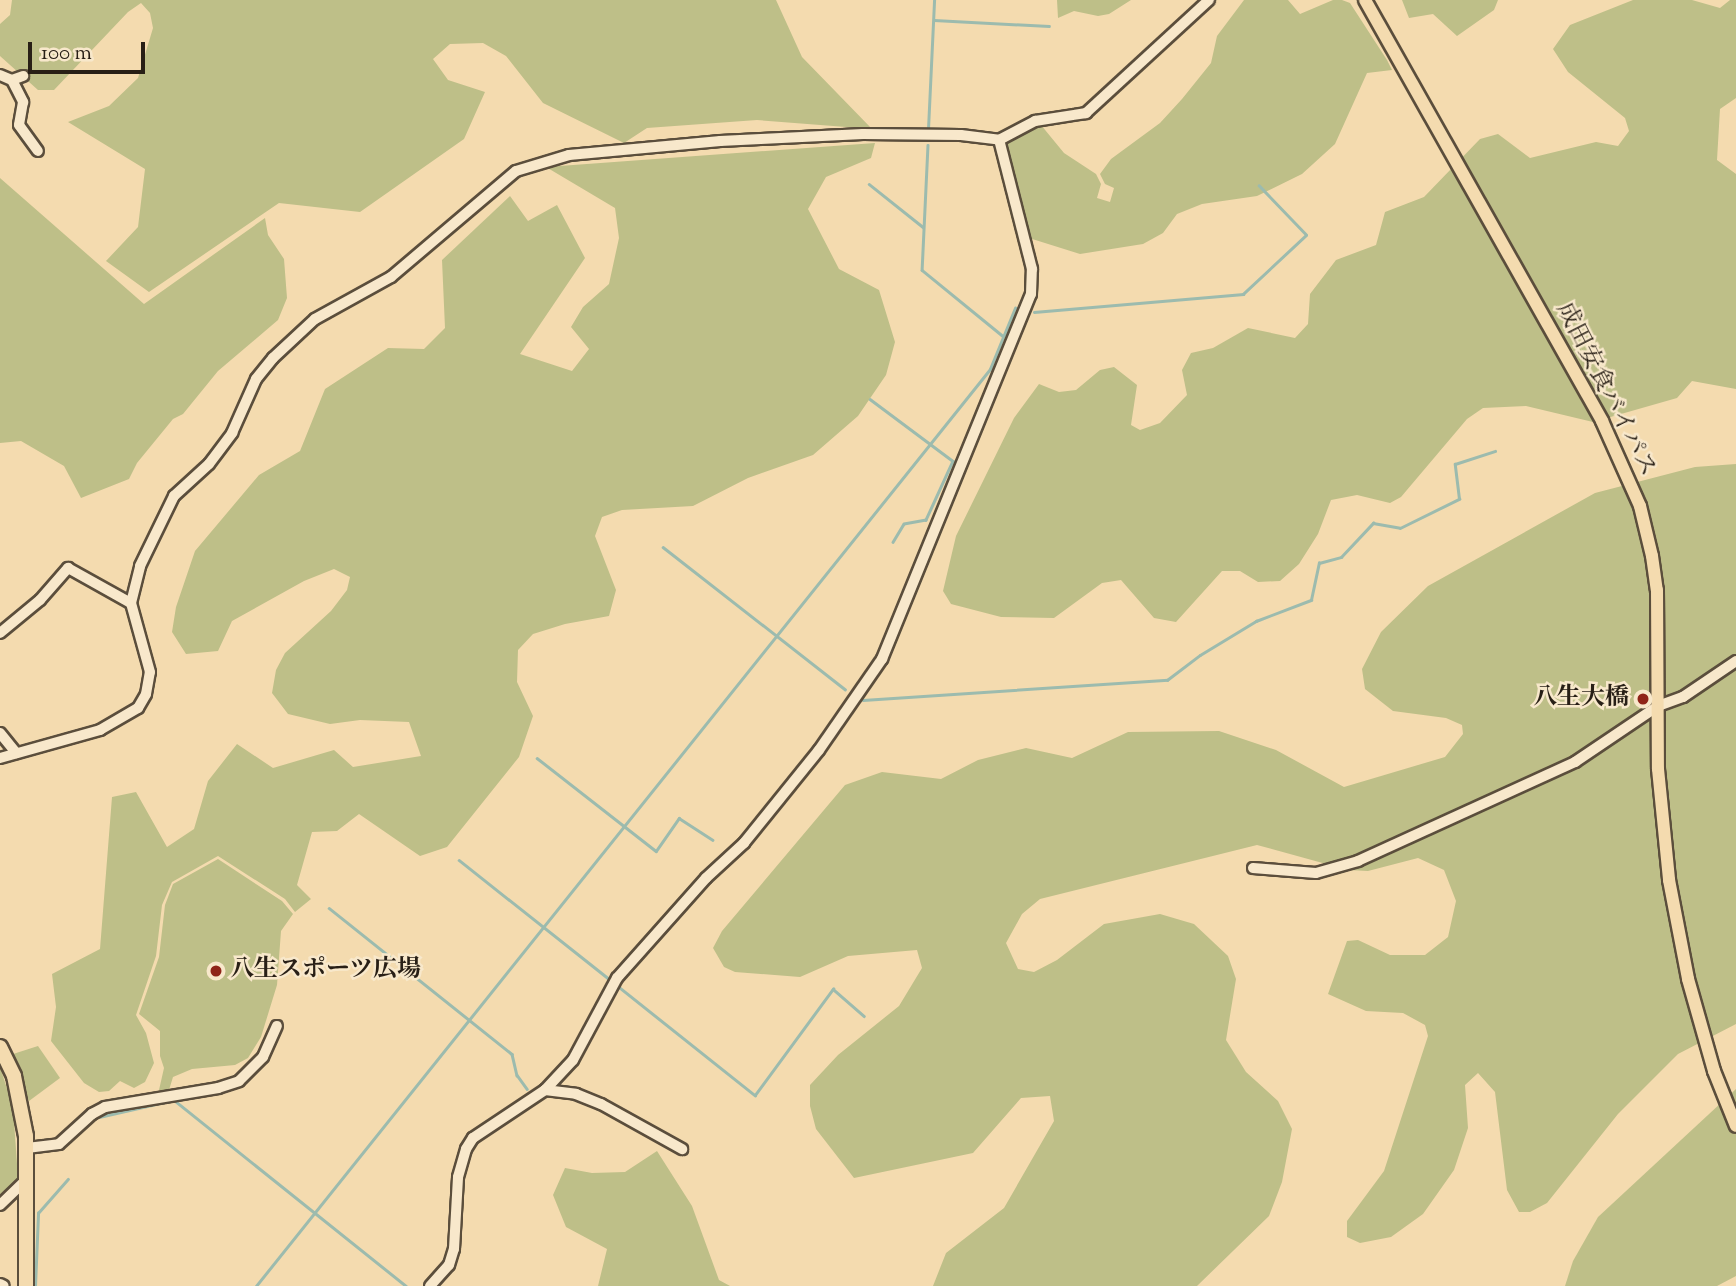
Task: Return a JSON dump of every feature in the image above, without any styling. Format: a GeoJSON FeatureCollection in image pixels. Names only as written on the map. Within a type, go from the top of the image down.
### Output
{"type":"FeatureCollection","features":[{"type":"Feature","properties":{"kind":"highway"},"geometry":{"type":"LineString","coordinates":[[0,1047],[20,1099],[27,1148],[26,1286]]}},
{"type":"Feature","properties":{"kind":"main road","name":"成田安食バイパス"},"geometry":{"type":"LineString","coordinates":[[1364,0],[1589,397],[1627,472],[1646,528],[1657,590],[1659,782],[1667,867],[1688,979],[1714,1071],[1736,1126]]}},
{"type":"Feature","properties":{"kind":"street"},"geometry":{"type":"LineString","coordinates":[[0,758],[100,730],[138,708],[146,694],[150,672],[131,603],[140,566],[174,496],[220,451],[232,433],[248,394],[273,358],[315,319],[391,277],[516,171],[569,155],[720,141],[863,134],[961,135],[999,140],[1035,121],[1086,113],[1209,0]]}},
{"type":"Feature","properties":{"kind":"street"},"geometry":{"type":"LineString","coordinates":[[0,75],[12,80],[23,102],[19,125],[38,151]]}},
{"type":"Feature","properties":{"kind":"street"},"geometry":{"type":"LineString","coordinates":[[12,80],[23,76]]}},
{"type":"Feature","properties":{"kind":"street"},"geometry":{"type":"LineString","coordinates":[[430,1286],[449,1265],[454,1249],[458,1177],[466,1149],[486,1126],[545,1090],[573,1060],[617,978],[706,878],[744,843],[818,750],[883,659],[1031,294],[1032,269],[999,140]]}},
{"type":"Feature","properties":{"kind":"street"},"geometry":{"type":"LineString","coordinates":[[0,633],[40,600],[68,568],[131,603]]}},
{"type":"Feature","properties":{"kind":"street"},"geometry":{"type":"LineString","coordinates":[[1253,868],[1316,873],[1358,861],[1575,762],[1658,706],[1682,697],[1736,661]]}},
{"type":"Feature","properties":{"kind":"street"},"geometry":{"type":"LineString","coordinates":[[0,733],[16,753]]}},
{"type":"Feature","properties":{"kind":"street"},"geometry":{"type":"LineString","coordinates":[[27,1148],[59,1144],[92,1114],[105,1107],[218,1088],[239,1081],[256,1067],[277,1026]]}},
{"type":"Feature","properties":{"kind":"street"},"geometry":{"type":"LineString","coordinates":[[545,1090],[576,1094],[601,1104],[682,1149]]}},
{"type":"Feature","properties":{"kind":"street"},"geometry":{"type":"LineString","coordinates":[[0,1205],[27,1179]]}},
{"type":"Feature","properties":{"kind":"green space"},"geometry":{"type":"Polygon","coordinates":[[[12,0],[776,0],[802,57],[872,129],[757,120],[647,128],[624,143],[543,103],[506,56],[483,43],[450,44],[433,59],[448,80],[485,92],[464,139],[360,212],[279,203],[149,292],[106,261],[138,227],[145,169],[68,122],[109,106],[138,78],[153,28],[150,13],[141,3],[128,12],[54,90],[38,90],[0,56],[0,24],[10,15],[12,0]]]}},
{"type":"Feature","properties":{"kind":"green space"},"geometry":{"type":"Polygon","coordinates":[[[1057,0],[1131,0],[1109,14],[1098,16],[1074,11],[1058,18],[1057,0]]]}},
{"type":"Feature","properties":{"kind":"green space"},"geometry":{"type":"Polygon","coordinates":[[[1244,0],[1288,0],[1300,14],[1333,0],[1350,3],[1387,60],[1392,70],[1367,73],[1335,144],[1302,174],[1257,196],[1202,204],[1177,214],[1163,233],[1143,244],[1080,254],[1029,238],[1020,216],[1004,147],[1014,134],[1041,125],[1064,153],[1096,174],[1101,184],[1097,198],[1110,202],[1114,188],[1105,184],[1100,174],[1111,159],[1160,123],[1182,99],[1211,63],[1217,36],[1244,0]]]}},
{"type":"Feature","properties":{"kind":"green space"},"geometry":{"type":"Polygon","coordinates":[[[1402,0],[1498,0],[1494,10],[1457,36],[1433,14],[1409,18],[1402,0]]]}},
{"type":"Feature","properties":{"kind":"green space"},"geometry":{"type":"Polygon","coordinates":[[[1633,0],[1692,0],[1720,8],[1730,0],[1736,0],[1736,98],[1720,109],[1717,160],[1736,174],[1736,389],[1692,381],[1677,398],[1593,422],[1526,406],[1483,408],[1467,419],[1401,497],[1390,503],[1357,495],[1331,500],[1318,534],[1299,564],[1280,581],[1258,582],[1240,571],[1222,571],[1176,622],[1154,618],[1121,580],[1102,583],[1054,618],[1001,617],[951,604],[943,591],[956,536],[1014,418],[1039,384],[1059,392],[1076,390],[1100,370],[1114,367],[1137,385],[1131,425],[1140,430],[1160,423],[1187,395],[1182,370],[1191,353],[1213,348],[1248,328],[1295,338],[1308,324],[1310,294],[1336,260],[1376,245],[1385,212],[1424,197],[1480,139],[1498,134],[1530,158],[1596,142],[1618,146],[1629,131],[1625,118],[1568,72],[1553,49],[1570,25],[1633,0]]]}},
{"type":"Feature","properties":{"kind":"green space"},"geometry":{"type":"Polygon","coordinates":[[[875,143],[871,158],[826,177],[808,209],[839,269],[879,290],[895,342],[886,375],[858,416],[813,455],[748,478],[693,506],[622,510],[602,517],[595,536],[616,590],[609,616],[565,624],[533,634],[518,650],[517,682],[533,716],[519,757],[447,847],[420,856],[359,814],[337,831],[312,832],[297,885],[311,899],[295,912],[285,899],[218,856],[172,882],[162,905],[156,956],[136,1015],[146,1033],[154,1063],[145,1082],[134,1088],[120,1081],[109,1091],[99,1092],[84,1083],[51,1041],[56,1007],[52,974],[100,949],[112,797],[136,792],[167,847],[194,829],[208,781],[237,744],[273,768],[334,750],[353,767],[421,756],[409,722],[360,720],[330,724],[288,714],[272,693],[276,670],[285,653],[331,611],[347,590],[350,577],[334,569],[304,581],[232,621],[218,651],[186,654],[172,632],[176,607],[195,551],[259,475],[300,451],[325,389],[388,348],[424,349],[445,328],[442,260],[510,196],[528,221],[557,205],[585,258],[520,354],[572,371],[589,349],[571,327],[583,307],[609,284],[619,238],[615,208],[546,167],[875,143]]]}},
{"type":"Feature","properties":{"kind":"green space"},"geometry":{"type":"Polygon","coordinates":[[[0,178],[144,304],[265,218],[268,235],[284,259],[287,298],[278,320],[218,371],[183,414],[173,419],[137,463],[129,479],[81,498],[64,466],[21,441],[0,443],[0,178]]]}},
{"type":"Feature","properties":{"kind":"green space"},"geometry":{"type":"Polygon","coordinates":[[[1736,464],[1736,1024],[1678,1054],[1618,1114],[1547,1203],[1530,1212],[1519,1212],[1507,1190],[1495,1092],[1478,1073],[1465,1085],[1468,1128],[1454,1170],[1423,1214],[1391,1237],[1360,1243],[1347,1237],[1347,1221],[1384,1171],[1428,1036],[1425,1025],[1403,1013],[1366,1011],[1328,994],[1347,941],[1358,940],[1390,955],[1425,955],[1448,937],[1456,901],[1444,870],[1418,858],[1368,871],[1348,870],[1257,845],[1040,899],[1022,914],[1006,943],[1018,969],[1034,972],[1057,960],[1104,924],[1160,914],[1194,924],[1228,956],[1236,979],[1226,1040],[1246,1072],[1278,1101],[1292,1129],[1282,1182],[1269,1216],[1197,1286],[933,1286],[946,1253],[1004,1208],[1054,1121],[1050,1096],[1021,1098],[973,1153],[854,1178],[816,1129],[810,1106],[810,1085],[838,1055],[899,1006],[922,968],[917,950],[848,956],[800,977],[735,972],[724,967],[713,948],[722,931],[845,785],[882,772],[941,779],[978,760],[1026,748],[1072,758],[1128,732],[1219,731],[1276,750],[1344,787],[1445,757],[1463,734],[1462,725],[1446,718],[1393,711],[1365,689],[1362,669],[1381,632],[1428,586],[1595,493],[1695,467],[1736,464]]]}},
{"type":"Feature","properties":{"kind":"green space","name":"八生スポーツ広場"},"geometry":{"type":"Polygon","coordinates":[[[218,859],[282,901],[293,914],[281,931],[277,985],[261,1037],[248,1058],[235,1065],[192,1069],[173,1077],[169,1090],[159,1090],[164,1068],[160,1056],[160,1031],[139,1014],[159,957],[165,905],[173,884],[218,859]]]}},
{"type":"Feature","properties":{"kind":"green space"},"geometry":{"type":"Polygon","coordinates":[[[38,1046],[60,1078],[29,1101],[10,1055],[38,1046]]]}},
{"type":"Feature","properties":{"kind":"green space"},"geometry":{"type":"Polygon","coordinates":[[[0,1067],[13,1107],[18,1178],[0,1201],[0,1067]]]}},
{"type":"Feature","properties":{"kind":"green space"},"geometry":{"type":"Polygon","coordinates":[[[1736,1089],[1736,1276],[1717,1286],[1565,1286],[1573,1261],[1598,1217],[1736,1089]]]}},
{"type":"Feature","properties":{"kind":"green space"},"geometry":{"type":"Polygon","coordinates":[[[657,1151],[692,1206],[719,1280],[730,1286],[598,1286],[607,1249],[566,1227],[553,1195],[565,1168],[592,1173],[625,1172],[657,1151]]]}},
{"type":"Feature","properties":{"kind":"waterway"},"geometry":{"type":"LineString","coordinates":[[928,129],[934,0]]}},
{"type":"Feature","properties":{"kind":"waterway"},"geometry":{"type":"LineString","coordinates":[[934,20],[1049,26]]}},
{"type":"Feature","properties":{"kind":"waterway"},"geometry":{"type":"LineString","coordinates":[[928,145],[922,270],[1003,336]]}},
{"type":"Feature","properties":{"kind":"waterway"},"geometry":{"type":"LineString","coordinates":[[869,184],[923,227]]}},
{"type":"Feature","properties":{"kind":"waterway"},"geometry":{"type":"LineString","coordinates":[[1034,312],[1243,294],[1306,235],[1259,186]]}},
{"type":"Feature","properties":{"kind":"waterway"},"geometry":{"type":"LineString","coordinates":[[256,1286],[990,369],[1015,308]]}},
{"type":"Feature","properties":{"kind":"waterway"},"geometry":{"type":"LineString","coordinates":[[870,399],[953,461],[926,520],[904,524],[893,542]]}},
{"type":"Feature","properties":{"kind":"waterway"},"geometry":{"type":"LineString","coordinates":[[863,700],[1167,680],[1200,655],[1256,621],[1311,600],[1319,563],[1341,557],[1373,523],[1400,528],[1459,499],[1455,464],[1495,451]]}},
{"type":"Feature","properties":{"kind":"waterway"},"geometry":{"type":"LineString","coordinates":[[663,547],[845,689]]}},
{"type":"Feature","properties":{"kind":"waterway"},"geometry":{"type":"LineString","coordinates":[[537,758],[656,851],[679,818],[713,840]]}},
{"type":"Feature","properties":{"kind":"waterway"},"geometry":{"type":"LineString","coordinates":[[459,860],[608,978]]}},
{"type":"Feature","properties":{"kind":"waterway"},"geometry":{"type":"LineString","coordinates":[[329,908],[512,1054],[517,1075],[527,1089]]}},
{"type":"Feature","properties":{"kind":"waterway"},"geometry":{"type":"LineString","coordinates":[[619,987],[755,1095],[833,989],[864,1016]]}},
{"type":"Feature","properties":{"kind":"waterway"},"geometry":{"type":"LineString","coordinates":[[99,1117],[174,1100],[406,1286]]}},
{"type":"Feature","properties":{"kind":"waterway"},"geometry":{"type":"LineString","coordinates":[[35,1286],[38,1213],[68,1179]]}},
{"type":"Feature","properties":{"kind":"place","name":"八生大橋"},"geometry":{"type":"Point","coordinates":[1643,699]}},
{"type":"Feature","properties":{"kind":"place","name":"八生スポーツ広場"},"geometry":{"type":"Point","coordinates":[216,971]}}]}
